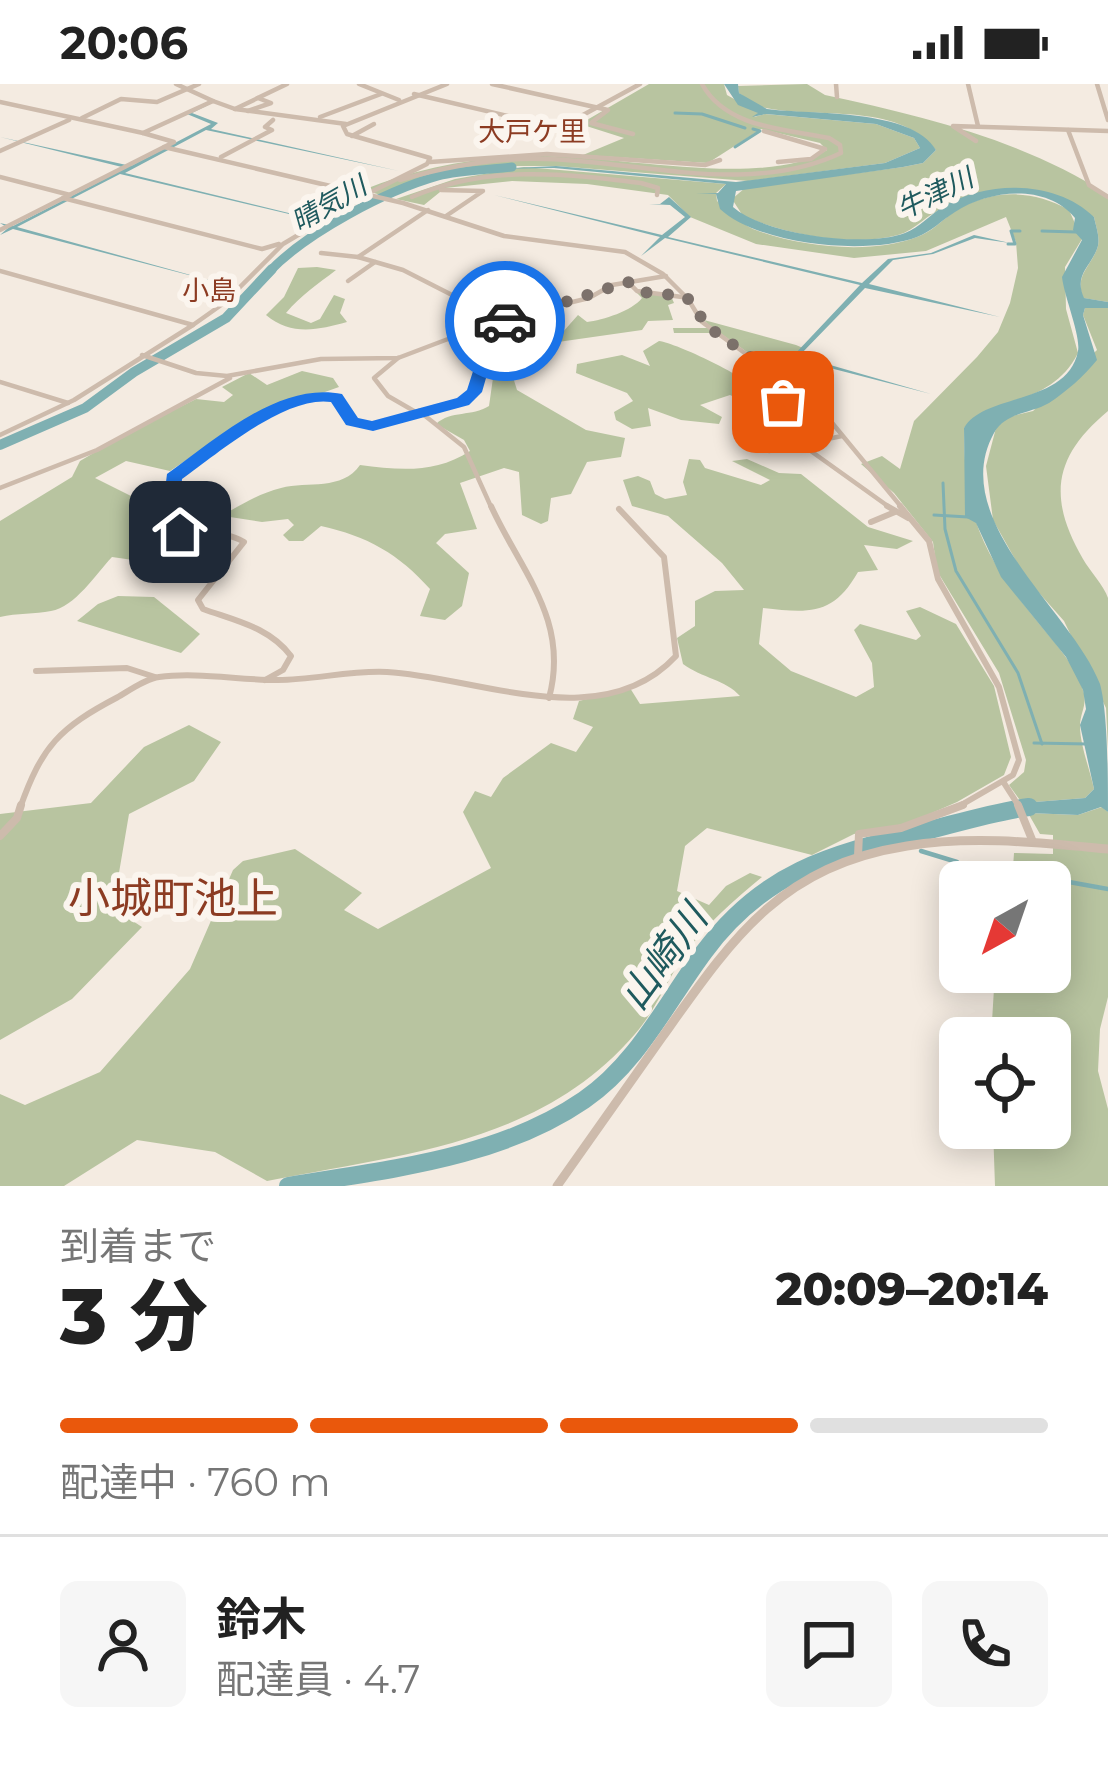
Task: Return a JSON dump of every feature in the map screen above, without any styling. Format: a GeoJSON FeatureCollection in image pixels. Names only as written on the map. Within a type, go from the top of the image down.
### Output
{"type":"FeatureCollection","features":[{"type":"Feature","properties":{"kind":"street"},"geometry":{"type":"LineString","coordinates":[[176,84],[246,112],[276,118],[319,117],[346,124],[446,84]]}},
{"type":"Feature","properties":{"kind":"street"},"geometry":{"type":"LineString","coordinates":[[0,151],[110,104],[140,97],[158,102],[199,84]]}},
{"type":"Feature","properties":{"kind":"street"},"geometry":{"type":"LineString","coordinates":[[235,109],[286,84]]}},
{"type":"Feature","properties":{"kind":"street"},"geometry":{"type":"LineString","coordinates":[[359,84],[399,100]]}},
{"type":"Feature","properties":{"kind":"street"},"geometry":{"type":"LineString","coordinates":[[492,84],[610,112],[592,125],[632,134]]}},
{"type":"Feature","properties":{"kind":"street"},"geometry":{"type":"LineString","coordinates":[[398,180],[447,167],[545,159],[669,170],[773,171],[822,164],[841,153],[841,145],[829,138],[731,113],[712,102],[702,84]]}},
{"type":"Feature","properties":{"kind":"street"},"geometry":{"type":"LineString","coordinates":[[836,84],[837,98]]}},
{"type":"Feature","properties":{"kind":"street"},"geometry":{"type":"LineString","coordinates":[[968,84],[978,126]]}},
{"type":"Feature","properties":{"kind":"street"},"geometry":{"type":"LineString","coordinates":[[1097,84],[1108,120]]}},
{"type":"Feature","properties":{"kind":"street"},"geometry":{"type":"LineString","coordinates":[[414,94],[559,128],[638,85]]}},
{"type":"Feature","properties":{"kind":"street"},"geometry":{"type":"LineString","coordinates":[[319,117],[341,103],[359,103],[381,94]]}},
{"type":"Feature","properties":{"kind":"street"},"geometry":{"type":"LineString","coordinates":[[246,112],[271,103],[258,98]]}},
{"type":"Feature","properties":{"kind":"street"},"geometry":{"type":"LineString","coordinates":[[142,134],[213,101]]}},
{"type":"Feature","properties":{"kind":"street"},"geometry":{"type":"LineString","coordinates":[[4,103],[174,141],[5,228]]}},
{"type":"Feature","properties":{"kind":"street"},"geometry":{"type":"LineString","coordinates":[[218,159],[272,130],[265,128],[276,118]]}},
{"type":"Feature","properties":{"kind":"street"},"geometry":{"type":"LineString","coordinates":[[346,124],[343,132],[418,152],[430,162]]}},
{"type":"Feature","properties":{"kind":"street"},"geometry":{"type":"LineString","coordinates":[[352,136],[374,124]]}},
{"type":"Feature","properties":{"kind":"street"},"geometry":{"type":"LineString","coordinates":[[976,141],[952,127],[1108,131]]}},
{"type":"Feature","properties":{"kind":"street"},"geometry":{"type":"LineString","coordinates":[[1068,130],[1089,185],[1108,197]]}},
{"type":"Feature","properties":{"kind":"street"},"geometry":{"type":"LineString","coordinates":[[764,131],[825,149],[811,159],[778,162]]}},
{"type":"Feature","properties":{"kind":"street"},"geometry":{"type":"LineString","coordinates":[[167,147],[403,202],[504,236],[612,248],[665,276],[708,327],[806,396],[901,510]]}},
{"type":"Feature","properties":{"kind":"street"},"geometry":{"type":"LineString","coordinates":[[0,435],[68,403],[193,325],[224,303],[283,244],[430,162],[534,154],[705,165],[720,160]]}},
{"type":"Feature","properties":{"kind":"street"},"geometry":{"type":"LineString","coordinates":[[403,202],[462,181],[527,174],[641,183],[658,188],[657,195]]}},
{"type":"Feature","properties":{"kind":"street"},"geometry":{"type":"LineString","coordinates":[[0,177],[262,249],[283,244]]}},
{"type":"Feature","properties":{"kind":"street"},"geometry":{"type":"LineString","coordinates":[[412,197],[445,189],[483,191],[446,216]]}},
{"type":"Feature","properties":{"kind":"street"},"geometry":{"type":"LineString","coordinates":[[358,257],[428,210]]}},
{"type":"Feature","properties":{"kind":"street"},"geometry":{"type":"LineString","coordinates":[[262,249],[265,258]]}},
{"type":"Feature","properties":{"kind":"street"},"geometry":{"type":"LineString","coordinates":[[265,680],[287,666],[290,656],[285,647],[244,621],[203,609],[198,600],[244,542],[226,532],[192,535],[171,526],[173,478],[246,425],[304,398],[336,398],[348,418],[362,425],[386,424],[470,397],[480,369],[516,341],[516,333],[504,320],[403,270],[358,257],[321,254]]}},
{"type":"Feature","properties":{"kind":"street"},"geometry":{"type":"LineString","coordinates":[[348,281],[375,262]]}},
{"type":"Feature","properties":{"kind":"street"},"geometry":{"type":"LineString","coordinates":[[0,272],[193,325]]}},
{"type":"Feature","properties":{"kind":"street"},"geometry":{"type":"LineString","coordinates":[[549,698],[555,676],[547,606],[509,546],[461,444],[388,396],[374,377],[398,358],[504,320],[628,282],[665,276]]}},
{"type":"Feature","properties":{"kind":"street"},"geometry":{"type":"LineString","coordinates":[[628,282],[640,292],[686,296]]}},
{"type":"Feature","properties":{"kind":"street"},"geometry":{"type":"LineString","coordinates":[[142,355],[173,366],[232,376]]}},
{"type":"Feature","properties":{"kind":"street"},"geometry":{"type":"LineString","coordinates":[[0,488],[97,450],[232,376],[321,359],[398,358]]}},
{"type":"Feature","properties":{"kind":"street"},"geometry":{"type":"LineString","coordinates":[[0,382],[68,403]]}},
{"type":"Feature","properties":{"kind":"street"},"geometry":{"type":"LineString","coordinates":[[806,396],[783,402],[800,423],[795,434],[801,444],[862,491],[911,517],[928,541],[938,579],[999,687],[1019,760],[1018,769],[1004,783],[930,820],[859,834],[857,849]]}},
{"type":"Feature","properties":{"kind":"street"},"geometry":{"type":"LineString","coordinates":[[769,451],[842,436]]}},
{"type":"Feature","properties":{"kind":"street"},"geometry":{"type":"LineString","coordinates":[[36,670],[127,668],[155,677],[265,680],[386,672],[549,698],[584,697],[639,681],[674,660],[664,557],[619,509]]}},
{"type":"Feature","properties":{"kind":"street"},"geometry":{"type":"LineString","coordinates":[[871,522],[901,510]]}},
{"type":"Feature","properties":{"kind":"street"},"geometry":{"type":"LineString","coordinates":[[0,836],[17,818],[36,764],[51,740],[83,715],[155,677]]}},
{"type":"Feature","properties":{"kind":"street"},"geometry":{"type":"LineString","coordinates":[[1004,783],[1025,817],[1033,842]]}},
{"type":"Feature","properties":{"kind":"street"},"geometry":{"type":"LineString","coordinates":[[557,1186],[732,939],[800,880],[857,849],[950,840],[1108,849]]}},
{"type":"Feature","properties":{"kind":"green space"},"geometry":{"type":"Polygon","coordinates":[[[649,84],[724,84],[727,95],[759,113],[754,117],[765,114],[876,124],[914,138],[920,148],[885,163],[748,181],[556,166],[480,166],[429,174],[381,195],[363,190],[428,169],[496,158],[574,157],[729,169],[800,161],[827,150],[820,143],[761,129],[708,163],[583,155],[624,138],[580,124],[649,84]]]}},
{"type":"Feature","properties":{"kind":"green space"},"geometry":{"type":"Polygon","coordinates":[[[807,84],[825,95],[935,121],[1007,145],[1108,195],[1108,302],[1083,298],[1081,290],[1098,245],[1094,217],[1038,194],[1004,191],[967,199],[939,210],[904,233],[879,239],[819,237],[743,216],[732,199],[745,188],[903,167],[923,163],[936,150],[919,134],[876,118],[757,106],[739,93],[738,86],[807,84]]]}},
{"type":"Feature","properties":{"kind":"green space"},"geometry":{"type":"Polygon","coordinates":[[[524,167],[726,184],[716,193],[717,201],[748,226],[792,240],[835,246],[899,243],[927,232],[969,204],[998,195],[1041,198],[1069,210],[1082,239],[1065,267],[1066,309],[1078,353],[1055,381],[964,428],[968,486],[980,532],[1002,575],[1075,671],[1083,690],[1080,733],[1094,789],[1085,798],[1022,803],[1009,785],[1024,772],[1026,760],[999,673],[937,571],[933,542],[894,493],[861,464],[882,456],[900,469],[914,421],[998,332],[1018,268],[1016,242],[1006,217],[926,251],[854,258],[756,244],[690,217],[668,195],[587,184],[512,181],[445,188],[424,205],[396,199],[455,179],[524,167]]]}},
{"type":"Feature","properties":{"kind":"green space"},"geometry":{"type":"Polygon","coordinates":[[[298,268],[336,270],[286,313],[311,323],[320,319],[334,295],[345,299],[340,313],[347,322],[295,329],[266,315],[284,297],[298,268]]]}},
{"type":"Feature","properties":{"kind":"green space"},"geometry":{"type":"Polygon","coordinates":[[[636,292],[671,296],[674,303],[668,305],[673,320],[648,321],[642,330],[544,344],[537,339],[562,333],[578,315],[587,322],[624,311],[642,298],[636,292]]]}},
{"type":"Feature","properties":{"kind":"green space"},"geometry":{"type":"Polygon","coordinates":[[[1085,308],[1108,308],[1108,411],[1076,444],[1067,461],[1061,497],[1072,537],[1108,598],[1108,749],[1106,708],[1064,621],[1025,577],[993,520],[986,466],[996,428],[1008,417],[1033,411],[1097,350],[1083,315],[1085,308]]]}},
{"type":"Feature","properties":{"kind":"green space"},"geometry":{"type":"Polygon","coordinates":[[[704,320],[803,348],[777,373],[720,333],[674,333],[673,328],[711,328],[704,320]]]}},
{"type":"Feature","properties":{"kind":"green space"},"geometry":{"type":"Polygon","coordinates":[[[659,341],[717,364],[760,391],[769,403],[775,437],[755,431],[748,408],[730,395],[700,405],[722,417],[719,424],[681,420],[648,408],[651,426],[632,429],[616,420],[614,412],[633,401],[627,393],[576,373],[577,364],[622,355],[650,366],[643,351],[659,341]]]}},
{"type":"Feature","properties":{"kind":"green space"},"geometry":{"type":"Polygon","coordinates":[[[514,346],[529,352],[512,374],[517,390],[586,430],[625,438],[621,457],[587,462],[571,494],[551,498],[548,521],[541,524],[522,515],[519,472],[504,468],[460,483],[477,529],[445,534],[436,543],[469,573],[462,606],[445,620],[420,616],[430,589],[394,556],[368,541],[321,526],[303,541],[289,541],[283,535],[294,525],[288,519],[262,522],[230,517],[228,512],[267,492],[334,482],[360,465],[430,467],[470,451],[464,440],[436,424],[489,406],[495,364],[514,346]]]}},
{"type":"Feature","properties":{"kind":"green space"},"geometry":{"type":"Polygon","coordinates":[[[302,371],[333,378],[339,387],[246,420],[170,471],[126,461],[95,478],[137,499],[132,522],[153,530],[162,552],[147,562],[112,557],[77,597],[60,608],[0,617],[0,521],[72,477],[80,461],[196,399],[224,402],[233,395],[222,387],[249,373],[267,385],[302,371]]]}},
{"type":"Feature","properties":{"kind":"green space"},"geometry":{"type":"Polygon","coordinates":[[[689,459],[761,485],[770,480],[732,461],[747,459],[779,473],[801,474],[868,527],[913,541],[897,549],[864,545],[878,570],[858,572],[829,604],[794,611],[763,608],[759,644],[791,671],[856,697],[874,687],[872,663],[854,630],[860,624],[916,640],[921,636],[906,611],[920,607],[956,624],[994,686],[1011,757],[1004,775],[909,823],[854,834],[812,855],[707,828],[685,846],[677,891],[709,905],[726,886],[750,873],[762,877],[701,933],[642,1025],[598,1071],[557,1100],[513,1122],[418,1152],[267,1181],[215,1152],[137,1140],[64,1186],[0,1186],[0,1094],[25,1105],[100,1072],[190,969],[233,870],[243,861],[295,849],[362,893],[344,910],[378,929],[491,868],[463,812],[475,791],[491,797],[503,778],[551,743],[576,752],[593,727],[573,719],[579,701],[630,688],[640,704],[740,696],[683,664],[677,638],[695,626],[695,601],[715,591],[744,590],[722,563],[668,516],[632,506],[623,480],[638,476],[650,481],[655,494],[665,499],[687,495],[683,482],[689,459]]]}},
{"type":"Feature","properties":{"kind":"green space"},"geometry":{"type":"Polygon","coordinates":[[[118,596],[154,597],[200,634],[181,653],[77,621],[118,596]]]}},
{"type":"Feature","properties":{"kind":"green space"},"geometry":{"type":"Polygon","coordinates":[[[189,725],[221,742],[194,781],[129,814],[113,908],[142,927],[72,999],[0,1040],[0,814],[91,803],[144,747],[189,725]]]}},
{"type":"Feature","properties":{"kind":"green space"},"geometry":{"type":"Polygon","coordinates":[[[1102,807],[1108,812],[1108,997],[1100,1029],[1098,1071],[1108,1109],[1108,1186],[995,1186],[994,1149],[1071,1149],[1071,1017],[992,1017],[994,993],[1071,993],[1071,861],[1013,861],[1014,853],[1053,854],[1053,835],[1040,834],[1028,813],[1078,815],[1102,807]]]}},
{"type":"Feature","properties":{"kind":"water"},"geometry":{"type":"Polygon","coordinates":[[[724,84],[738,84],[739,93],[767,109],[884,120],[924,136],[936,150],[923,163],[736,191],[733,207],[768,225],[842,239],[888,237],[910,230],[962,197],[1001,188],[1061,196],[1094,217],[1098,245],[1081,283],[1084,298],[1108,302],[1108,308],[1085,308],[1083,315],[1097,360],[1049,403],[999,426],[984,466],[986,499],[999,531],[1100,684],[1108,812],[1101,807],[1078,815],[1028,813],[1022,803],[1085,798],[1094,789],[1080,725],[1086,709],[1083,690],[1066,657],[1001,577],[976,523],[965,517],[964,428],[988,409],[1059,381],[1078,351],[1062,277],[1082,240],[1073,230],[1075,218],[1049,199],[1000,195],[969,205],[922,235],[896,243],[814,244],[760,231],[720,209],[716,194],[696,194],[718,193],[726,184],[554,168],[495,169],[556,166],[736,182],[885,163],[920,148],[914,138],[876,124],[766,114],[752,117],[758,113],[738,105],[724,84]]]}},
{"type":"Feature","properties":{"kind":"water"},"geometry":{"type":"Polygon","coordinates":[[[212,103],[192,113],[218,123],[211,129],[399,171],[206,130],[125,173],[305,217],[323,209],[306,218],[120,174],[17,227],[223,284],[13,229],[0,235],[8,228],[0,223],[13,226],[126,168],[0,137],[131,166],[211,124],[187,114],[212,103]]]}},
{"type":"Feature","properties":{"kind":"water"},"geometry":{"type":"Polygon","coordinates":[[[494,195],[662,235],[685,217],[670,205],[649,204],[660,204],[669,197],[691,217],[668,237],[862,283],[888,259],[931,253],[974,235],[1010,243],[975,238],[933,254],[893,260],[869,284],[1000,317],[865,288],[799,356],[931,394],[795,359],[777,373],[860,285],[665,238],[641,256],[660,237],[494,195]]]}},
{"type":"Feature","properties":{"kind":"waterway"},"geometry":{"type":"LineString","coordinates":[[675,113],[702,114],[745,128]]}},
{"type":"Feature","properties":{"kind":"waterway"},"geometry":{"type":"LineString","coordinates":[[735,147],[760,131],[753,129]]}},
{"type":"Feature","properties":{"kind":"waterway","name":"晴気川"},"geometry":{"type":"LineString","coordinates":[[271,271],[325,228],[394,192],[447,174],[512,167]]}},
{"type":"Feature","properties":{"kind":"waterway"},"geometry":{"type":"LineString","coordinates":[[1008,244],[1015,244],[1011,231],[1020,231]]}},
{"type":"Feature","properties":{"kind":"waterway"},"geometry":{"type":"LineString","coordinates":[[1042,231],[1076,232]]}},
{"type":"Feature","properties":{"kind":"waterway","name":"晴気川"},"geometry":{"type":"LineString","coordinates":[[0,445],[85,408],[134,372],[226,318],[271,271]]}},
{"type":"Feature","properties":{"kind":"waterway"},"geometry":{"type":"LineString","coordinates":[[943,483],[944,516]]}},
{"type":"Feature","properties":{"kind":"waterway"},"geometry":{"type":"LineString","coordinates":[[934,515],[944,516]]}},
{"type":"Feature","properties":{"kind":"waterway"},"geometry":{"type":"LineString","coordinates":[[944,516],[968,517]]}},
{"type":"Feature","properties":{"kind":"waterway"},"geometry":{"type":"LineString","coordinates":[[944,516],[956,571],[1018,673],[1042,743]]}},
{"type":"Feature","properties":{"kind":"waterway"},"geometry":{"type":"LineString","coordinates":[[1034,743],[1042,743]]}},
{"type":"Feature","properties":{"kind":"waterway"},"geometry":{"type":"LineString","coordinates":[[1042,743],[1088,744]]}},
{"type":"Feature","properties":{"kind":"waterway","name":"山崎川"},"geometry":{"type":"LineString","coordinates":[[288,1186],[441,1159],[551,1120],[584,1100],[620,1068],[704,952],[750,902],[775,884],[858,849],[1029,807],[1019,808]]}},
{"type":"Feature","properties":{"kind":"waterway"},"geometry":{"type":"LineString","coordinates":[[921,851],[954,861]]}},
{"type":"Feature","properties":{"kind":"waterway"},"geometry":{"type":"LineString","coordinates":[[1071,882],[1108,889]]}},
{"type":"Feature","properties":{"kind":"way so far"},"geometry":{"type":"LineString","coordinates":[[505,321],[628,282],[640,292],[686,296],[708,327],[806,396],[783,402]]}},
{"type":"Feature","properties":{"kind":"district","name":"大戸ケ里"},"geometry":{"type":"Point","coordinates":[532,132]}},
{"type":"Feature","properties":{"kind":"district","name":"小島"},"geometry":{"type":"Point","coordinates":[209,291]}},
{"type":"Feature","properties":{"kind":"district","name":"小城町池上"},"geometry":{"type":"Point","coordinates":[173,898]}},
{"type":"Feature","properties":{"kind":"route"},"geometry":{"type":"LineString","coordinates":[[180,532],[170,522],[171,484],[185,464],[261,416],[316,395],[336,398],[348,418],[373,426],[463,401],[474,392],[480,369],[516,341],[516,333],[505,321]]}},
{"type":"Feature","properties":{"kind":"water label","name":"牛津川"},"geometry":{"type":"Point","coordinates":[935,194]}}]}
